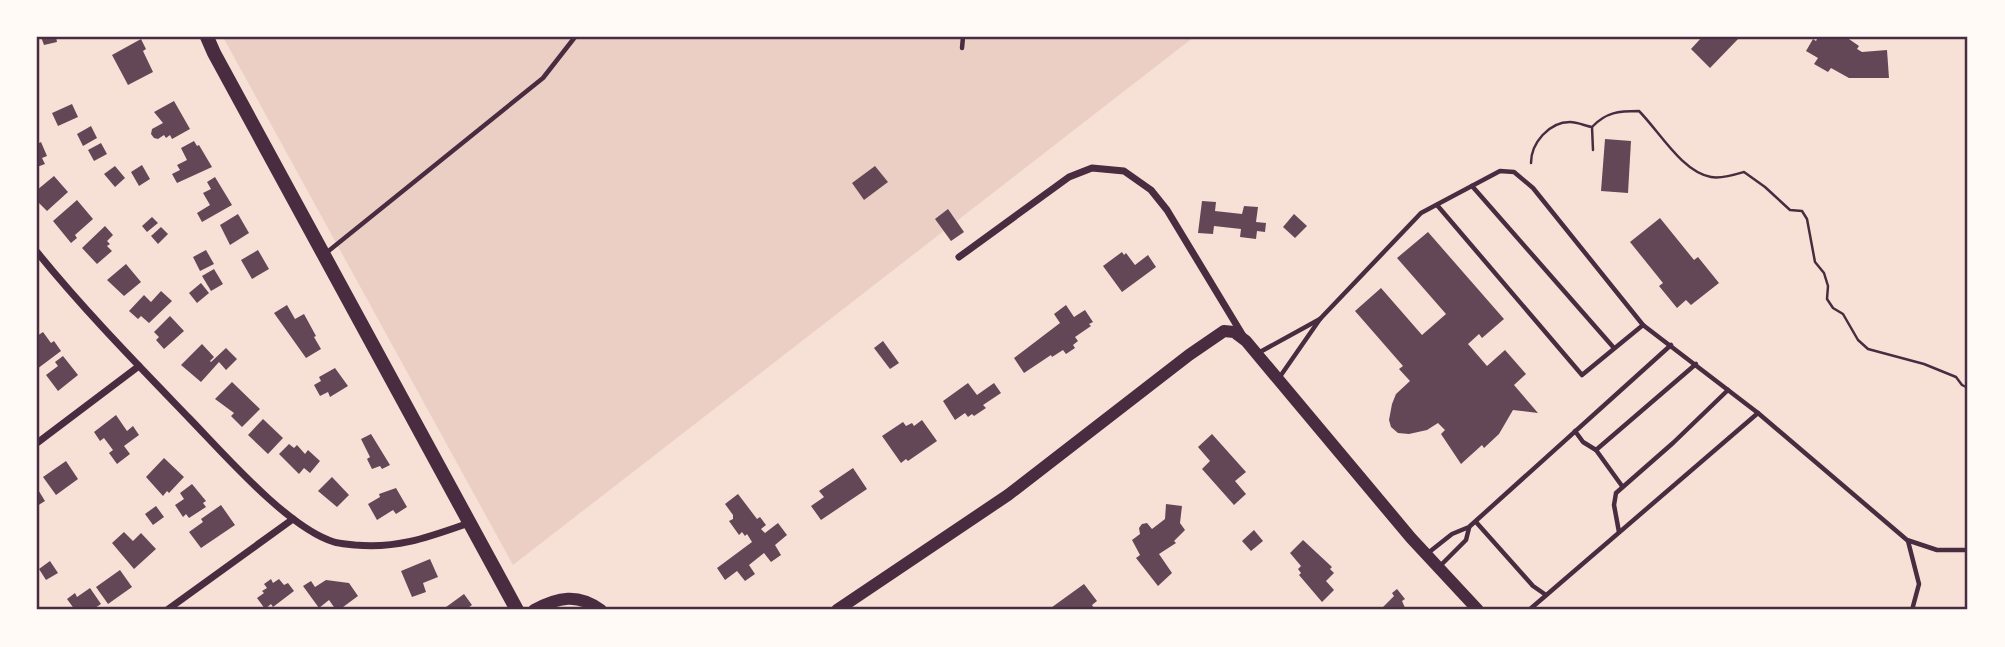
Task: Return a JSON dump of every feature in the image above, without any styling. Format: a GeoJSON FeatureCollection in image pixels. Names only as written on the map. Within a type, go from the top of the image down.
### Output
{"type":"FeatureCollection","features":[{"type":"Feature","properties":{"kind":"main road"},"geometry":{"type":"LineString","coordinates":[[208,37],[214,53],[323,256],[517,610]]}},
{"type":"Feature","properties":{"kind":"street"},"geometry":{"type":"LineString","coordinates":[[959,257],[1069,177],[1092,168],[1124,171],[1151,190],[1167,210],[1246,341],[1426,554],[1478,610]]}},
{"type":"Feature","properties":{"kind":"street"},"geometry":{"type":"LineString","coordinates":[[37,252],[139,366],[238,469],[293,519],[311,531],[335,542],[372,546],[397,545],[424,539],[469,523]]}},
{"type":"Feature","properties":{"kind":"street"},"geometry":{"type":"LineString","coordinates":[[837,610],[1008,495],[1224,331],[1234,332],[1246,341]]}},
{"type":"Feature","properties":{"kind":"street"},"geometry":{"type":"LineString","coordinates":[[37,443],[139,366]]}},
{"type":"Feature","properties":{"kind":"street"},"geometry":{"type":"LineString","coordinates":[[167,610],[293,519]]}},
{"type":"Feature","properties":{"kind":"street"},"geometry":{"type":"LineString","coordinates":[[534,610],[565,598],[577,598],[601,610]]}},
{"type":"Feature","properties":{"kind":"lane"},"geometry":{"type":"LineString","coordinates":[[323,256],[544,78],[575,37]]}},
{"type":"Feature","properties":{"kind":"lane"},"geometry":{"type":"LineString","coordinates":[[962,48],[963,37]]}},
{"type":"Feature","properties":{"kind":"lane"},"geometry":{"type":"LineString","coordinates":[[1279,379],[1320,319],[1421,214],[1500,171],[1514,172],[1533,188],[1643,325],[1758,413],[1907,540],[1937,550],[1968,550]]}},
{"type":"Feature","properties":{"kind":"lane"},"geometry":{"type":"LineString","coordinates":[[1472,186],[1614,348]]}},
{"type":"Feature","properties":{"kind":"lane"},"geometry":{"type":"LineString","coordinates":[[1437,205],[1582,375],[1643,325]]}},
{"type":"Feature","properties":{"kind":"lane"},"geometry":{"type":"LineString","coordinates":[[1257,354],[1320,319]]}},
{"type":"Feature","properties":{"kind":"lane"},"geometry":{"type":"LineString","coordinates":[[1426,554],[1452,534],[1476,522],[1671,345]]}},
{"type":"Feature","properties":{"kind":"lane"},"geometry":{"type":"LineString","coordinates":[[1596,450],[1696,364]]}},
{"type":"Feature","properties":{"kind":"lane"},"geometry":{"type":"LineString","coordinates":[[1619,532],[1614,500],[1622,486],[1674,443],[1728,390]]}},
{"type":"Feature","properties":{"kind":"lane"},"geometry":{"type":"LineString","coordinates":[[1529,610],[1758,413]]}},
{"type":"Feature","properties":{"kind":"lane"},"geometry":{"type":"LineString","coordinates":[[1576,431],[1583,442],[1596,450],[1622,486]]}},
{"type":"Feature","properties":{"kind":"lane"},"geometry":{"type":"LineString","coordinates":[[1476,522],[1533,586],[1546,595]]}},
{"type":"Feature","properties":{"kind":"lane"},"geometry":{"type":"LineString","coordinates":[[1438,567],[1466,540],[1469,527]]}},
{"type":"Feature","properties":{"kind":"lane"},"geometry":{"type":"LineString","coordinates":[[1907,540],[1919,584],[1912,610]]}},
{"type":"Feature","properties":{"kind":"path"},"geometry":{"type":"LineString","coordinates":[[1593,150],[1592,127],[1602,117],[1619,111],[1639,111],[1674,153],[1699,172],[1713,177],[1744,172],[1790,210],[1802,211],[1807,219],[1815,262],[1825,273],[1827,299],[1833,309],[1843,314],[1858,340],[1868,349],[1924,364],[1956,377],[1968,388]]}},
{"type":"Feature","properties":{"kind":"path"},"geometry":{"type":"LineString","coordinates":[[1531,163],[1531,151],[1555,125],[1571,121],[1592,127]]}},
{"type":"Feature","properties":{"kind":"shaded area"},"geometry":{"type":"Polygon","coordinates":[[[223,37],[1194,37],[513,565],[223,37]]]}},
{"type":"Feature","properties":{"kind":"building"},"geometry":{"type":"Polygon","coordinates":[[[41,37],[56,37],[57,42],[44,45],[41,37]]]}},
{"type":"Feature","properties":{"kind":"building"},"geometry":{"type":"Polygon","coordinates":[[[1702,37],[1740,37],[1710,68],[1691,49],[1702,37]]]}},
{"type":"Feature","properties":{"kind":"building"},"geometry":{"type":"Polygon","coordinates":[[[1818,37],[1846,37],[1859,46],[1857,49],[1862,52],[1887,50],[1889,78],[1849,78],[1831,68],[1828,72],[1814,64],[1818,58],[1806,51],[1813,39],[1816,41],[1818,37]]]}},
{"type":"Feature","properties":{"kind":"building"},"geometry":{"type":"Polygon","coordinates":[[[141,39],[146,49],[143,51],[153,72],[128,85],[112,55],[141,39]]]}},
{"type":"Feature","properties":{"kind":"building"},"geometry":{"type":"Polygon","coordinates":[[[174,101],[190,129],[172,139],[170,135],[166,138],[164,135],[158,139],[154,138],[152,129],[163,123],[154,112],[174,101]]]}},
{"type":"Feature","properties":{"kind":"building"},"geometry":{"type":"Polygon","coordinates":[[[72,104],[78,117],[58,126],[52,113],[72,104]]]}},
{"type":"Feature","properties":{"kind":"building"},"geometry":{"type":"Polygon","coordinates":[[[91,126],[97,138],[83,146],[77,134],[91,126]]]}},
{"type":"Feature","properties":{"kind":"building"},"geometry":{"type":"Polygon","coordinates":[[[1605,139],[1631,141],[1628,193],[1601,191],[1605,139]]]}},
{"type":"Feature","properties":{"kind":"building"},"geometry":{"type":"Polygon","coordinates":[[[194,141],[212,167],[177,183],[172,174],[180,170],[177,165],[187,160],[181,148],[194,141]]]}},
{"type":"Feature","properties":{"kind":"building"},"geometry":{"type":"Polygon","coordinates":[[[41,142],[47,156],[42,158],[45,164],[37,167],[37,144],[41,142]]]}},
{"type":"Feature","properties":{"kind":"building"},"geometry":{"type":"Polygon","coordinates":[[[101,143],[107,154],[94,161],[88,150],[101,143]]]}},
{"type":"Feature","properties":{"kind":"building"},"geometry":{"type":"Polygon","coordinates":[[[142,165],[150,179],[139,186],[131,172],[142,165]]]}},
{"type":"Feature","properties":{"kind":"building"},"geometry":{"type":"Polygon","coordinates":[[[115,166],[125,178],[115,187],[104,174],[115,166]]]}},
{"type":"Feature","properties":{"kind":"building"},"geometry":{"type":"Polygon","coordinates":[[[875,166],[888,182],[864,200],[852,183],[875,166]]]}},
{"type":"Feature","properties":{"kind":"building"},"geometry":{"type":"Polygon","coordinates":[[[54,176],[68,192],[47,211],[39,203],[37,205],[37,190],[54,176]]]}},
{"type":"Feature","properties":{"kind":"building"},"geometry":{"type":"Polygon","coordinates":[[[215,177],[232,205],[202,222],[197,213],[210,205],[203,193],[211,189],[207,182],[215,177]]]}},
{"type":"Feature","properties":{"kind":"building"},"geometry":{"type":"Polygon","coordinates":[[[77,200],[93,219],[75,235],[77,238],[71,243],[53,221],[77,200]]]}},
{"type":"Feature","properties":{"kind":"building"},"geometry":{"type":"Polygon","coordinates":[[[1202,201],[1216,202],[1215,211],[1242,214],[1244,206],[1258,207],[1256,222],[1266,223],[1265,232],[1257,231],[1256,239],[1240,237],[1241,229],[1214,226],[1213,234],[1198,233],[1202,201]]]}},
{"type":"Feature","properties":{"kind":"building"},"geometry":{"type":"Polygon","coordinates":[[[948,209],[964,232],[951,241],[935,219],[948,209]]]}},
{"type":"Feature","properties":{"kind":"building"},"geometry":{"type":"Polygon","coordinates":[[[238,214],[249,233],[230,245],[220,225],[238,214]]]}},
{"type":"Feature","properties":{"kind":"building"},"geometry":{"type":"Polygon","coordinates":[[[1294,214],[1307,226],[1295,238],[1283,227],[1294,214]]]}},
{"type":"Feature","properties":{"kind":"building"},"geometry":{"type":"Polygon","coordinates":[[[152,217],[158,223],[147,232],[142,226],[152,217]]]}},
{"type":"Feature","properties":{"kind":"building"},"geometry":{"type":"Polygon","coordinates":[[[1660,218],[1694,260],[1698,257],[1719,283],[1691,305],[1686,300],[1677,308],[1659,286],[1663,283],[1630,242],[1660,218]]]}},
{"type":"Feature","properties":{"kind":"building"},"geometry":{"type":"Polygon","coordinates":[[[105,226],[113,235],[107,241],[110,244],[107,246],[112,251],[97,264],[82,248],[105,226]]]}},
{"type":"Feature","properties":{"kind":"building"},"geometry":{"type":"Polygon","coordinates":[[[161,227],[168,234],[158,244],[151,236],[161,227]]]}},
{"type":"Feature","properties":{"kind":"building"},"geometry":{"type":"Polygon","coordinates":[[[1428,232],[1504,319],[1482,338],[1479,334],[1468,344],[1487,366],[1505,350],[1526,374],[1514,385],[1538,413],[1513,410],[1499,434],[1461,464],[1441,434],[1445,430],[1438,423],[1427,430],[1409,434],[1398,433],[1391,427],[1389,420],[1396,394],[1410,381],[1399,369],[1403,366],[1355,311],[1381,288],[1422,335],[1446,314],[1397,258],[1428,232]]]}},
{"type":"Feature","properties":{"kind":"building"},"geometry":{"type":"Polygon","coordinates":[[[206,250],[214,264],[200,271],[193,257],[206,250]]]}},
{"type":"Feature","properties":{"kind":"building"},"geometry":{"type":"Polygon","coordinates":[[[258,250],[269,269],[252,279],[241,260],[258,250]]]}},
{"type":"Feature","properties":{"kind":"building"},"geometry":{"type":"Polygon","coordinates":[[[1122,252],[1124,255],[1126,253],[1135,265],[1148,255],[1156,267],[1122,292],[1103,266],[1122,252]]]}},
{"type":"Feature","properties":{"kind":"building"},"geometry":{"type":"Polygon","coordinates":[[[126,264],[141,282],[124,296],[107,280],[126,264]]]}},
{"type":"Feature","properties":{"kind":"building"},"geometry":{"type":"Polygon","coordinates":[[[214,269],[223,284],[211,291],[202,276],[214,269]]]}},
{"type":"Feature","properties":{"kind":"building"},"geometry":{"type":"Polygon","coordinates":[[[201,283],[209,293],[197,303],[189,293],[201,283]]]}},
{"type":"Feature","properties":{"kind":"building"},"geometry":{"type":"Polygon","coordinates":[[[161,291],[172,301],[149,323],[141,316],[138,319],[129,311],[144,295],[151,302],[161,291]]]}},
{"type":"Feature","properties":{"kind":"building"},"geometry":{"type":"Polygon","coordinates":[[[287,305],[295,319],[304,314],[321,349],[306,358],[274,313],[287,305]]]}},
{"type":"Feature","properties":{"kind":"building"},"geometry":{"type":"Polygon","coordinates":[[[1066,305],[1074,317],[1085,310],[1093,322],[1089,324],[1091,326],[1075,337],[1078,341],[1073,345],[1075,348],[1066,354],[1063,350],[1052,357],[1051,355],[1024,373],[1014,358],[1060,323],[1054,314],[1066,305]]]}},
{"type":"Feature","properties":{"kind":"building"},"geometry":{"type":"Polygon","coordinates":[[[170,316],[184,331],[164,349],[156,340],[159,337],[154,332],[170,316]]]}},
{"type":"Feature","properties":{"kind":"building"},"geometry":{"type":"Polygon","coordinates":[[[43,332],[61,351],[37,369],[37,336],[43,332]]]}},
{"type":"Feature","properties":{"kind":"building"},"geometry":{"type":"Polygon","coordinates":[[[883,341],[899,363],[890,369],[874,348],[883,341]]]}},
{"type":"Feature","properties":{"kind":"building"},"geometry":{"type":"Polygon","coordinates":[[[202,344],[214,357],[211,362],[226,348],[237,359],[226,370],[219,362],[201,382],[181,365],[202,344]]]}},
{"type":"Feature","properties":{"kind":"building"},"geometry":{"type":"Polygon","coordinates":[[[63,356],[78,375],[58,391],[46,375],[58,366],[55,362],[63,356]]]}},
{"type":"Feature","properties":{"kind":"building"},"geometry":{"type":"Polygon","coordinates":[[[335,368],[348,386],[330,397],[328,392],[320,396],[314,385],[321,381],[319,377],[335,368]]]}},
{"type":"Feature","properties":{"kind":"building"},"geometry":{"type":"Polygon","coordinates":[[[232,382],[260,409],[242,427],[231,416],[234,413],[215,399],[232,382]]]}},
{"type":"Feature","properties":{"kind":"building"},"geometry":{"type":"Polygon","coordinates":[[[968,383],[977,395],[994,383],[1001,393],[983,405],[986,408],[974,416],[972,414],[968,417],[965,413],[955,420],[943,401],[968,383]]]}},
{"type":"Feature","properties":{"kind":"building"},"geometry":{"type":"Polygon","coordinates":[[[116,415],[127,431],[133,426],[139,435],[124,446],[130,454],[117,464],[109,453],[113,450],[104,438],[100,441],[94,432],[116,415]]]}},
{"type":"Feature","properties":{"kind":"building"},"geometry":{"type":"Polygon","coordinates":[[[263,419],[283,438],[268,454],[248,435],[263,419]]]}},
{"type":"Feature","properties":{"kind":"building"},"geometry":{"type":"Polygon","coordinates":[[[922,420],[937,441],[901,463],[882,436],[903,422],[906,426],[912,423],[914,426],[922,420]]]}},
{"type":"Feature","properties":{"kind":"building"},"geometry":{"type":"Polygon","coordinates":[[[371,434],[390,465],[382,469],[380,466],[372,469],[367,459],[370,457],[361,439],[371,434]]]}},
{"type":"Feature","properties":{"kind":"building"},"geometry":{"type":"Polygon","coordinates":[[[1212,434],[1246,472],[1235,481],[1246,494],[1234,505],[1202,469],[1210,461],[1198,447],[1212,434]]]}},
{"type":"Feature","properties":{"kind":"building"},"geometry":{"type":"Polygon","coordinates":[[[289,444],[294,448],[297,445],[305,454],[308,450],[320,461],[310,473],[304,468],[299,474],[279,454],[289,444]]]}},
{"type":"Feature","properties":{"kind":"building"},"geometry":{"type":"Polygon","coordinates":[[[164,458],[184,477],[163,496],[146,477],[164,458]]]}},
{"type":"Feature","properties":{"kind":"building"},"geometry":{"type":"Polygon","coordinates":[[[66,461],[78,479],[56,495],[43,477],[66,461]]]}},
{"type":"Feature","properties":{"kind":"building"},"geometry":{"type":"Polygon","coordinates":[[[853,468],[867,489],[821,520],[811,506],[824,497],[819,491],[853,468]]]}},
{"type":"Feature","properties":{"kind":"building"},"geometry":{"type":"Polygon","coordinates":[[[332,477],[349,495],[337,507],[318,491],[332,477]]]}},
{"type":"Feature","properties":{"kind":"building"},"geometry":{"type":"Polygon","coordinates":[[[192,484],[206,501],[203,503],[206,507],[189,518],[186,514],[183,517],[175,505],[184,499],[180,493],[192,484]]]}},
{"type":"Feature","properties":{"kind":"building"},"geometry":{"type":"Polygon","coordinates":[[[37,488],[45,501],[37,506],[37,488]]]}},
{"type":"Feature","properties":{"kind":"building"},"geometry":{"type":"Polygon","coordinates":[[[396,488],[407,507],[396,514],[393,510],[377,520],[368,504],[380,497],[379,494],[396,488]]]}},
{"type":"Feature","properties":{"kind":"building"},"geometry":{"type":"Polygon","coordinates":[[[738,494],[757,519],[760,517],[766,525],[761,529],[765,533],[778,523],[787,535],[775,545],[781,555],[771,562],[764,553],[749,565],[755,574],[745,581],[737,571],[725,580],[717,568],[752,542],[747,534],[745,536],[742,532],[739,535],[729,521],[733,519],[733,515],[725,504],[738,494]]]}},
{"type":"Feature","properties":{"kind":"building"},"geometry":{"type":"Polygon","coordinates":[[[1166,504],[1182,506],[1180,523],[1185,530],[1174,541],[1176,543],[1159,554],[1172,573],[1158,586],[1136,558],[1140,555],[1132,540],[1140,534],[1139,528],[1142,524],[1147,523],[1152,529],[1165,519],[1166,504]]]}},
{"type":"Feature","properties":{"kind":"building"},"geometry":{"type":"Polygon","coordinates":[[[221,505],[235,525],[201,548],[189,532],[203,522],[201,519],[221,505]]]}},
{"type":"Feature","properties":{"kind":"building"},"geometry":{"type":"Polygon","coordinates":[[[156,506],[164,517],[153,525],[145,514],[156,506]]]}},
{"type":"Feature","properties":{"kind":"building"},"geometry":{"type":"Polygon","coordinates":[[[1254,530],[1263,541],[1251,551],[1242,541],[1254,530]]]}},
{"type":"Feature","properties":{"kind":"building"},"geometry":{"type":"Polygon","coordinates":[[[124,532],[133,541],[141,533],[156,549],[134,569],[112,543],[124,532]]]}},
{"type":"Feature","properties":{"kind":"building"},"geometry":{"type":"Polygon","coordinates":[[[1303,540],[1332,567],[1330,569],[1334,573],[1326,581],[1334,590],[1322,602],[1299,575],[1301,573],[1298,569],[1301,566],[1290,553],[1303,540]]]}},
{"type":"Feature","properties":{"kind":"building"},"geometry":{"type":"Polygon","coordinates":[[[430,559],[438,577],[423,583],[426,592],[412,597],[401,571],[430,559]]]}},
{"type":"Feature","properties":{"kind":"building"},"geometry":{"type":"Polygon","coordinates":[[[50,561],[58,573],[46,580],[39,569],[50,561]]]}},
{"type":"Feature","properties":{"kind":"building"},"geometry":{"type":"Polygon","coordinates":[[[120,570],[132,587],[108,604],[96,587],[120,570]]]}},
{"type":"Feature","properties":{"kind":"building"},"geometry":{"type":"Polygon","coordinates":[[[271,579],[273,583],[279,579],[284,585],[288,583],[294,591],[273,607],[271,604],[265,609],[257,598],[267,588],[264,584],[271,579]]]}},
{"type":"Feature","properties":{"kind":"building"},"geometry":{"type":"Polygon","coordinates":[[[326,580],[349,583],[358,596],[339,610],[336,610],[329,600],[319,608],[303,586],[311,581],[315,587],[326,580]]]}},
{"type":"Feature","properties":{"kind":"building"},"geometry":{"type":"Polygon","coordinates":[[[1084,584],[1097,601],[1092,605],[1095,610],[1048,610],[1084,584]]]}},
{"type":"Feature","properties":{"kind":"building"},"geometry":{"type":"Polygon","coordinates":[[[90,588],[101,604],[92,610],[75,610],[67,599],[75,593],[77,597],[90,588]]]}},
{"type":"Feature","properties":{"kind":"building"},"geometry":{"type":"Polygon","coordinates":[[[1397,589],[1405,599],[1402,601],[1406,610],[1380,610],[1394,596],[1392,593],[1397,589]]]}},
{"type":"Feature","properties":{"kind":"building"},"geometry":{"type":"Polygon","coordinates":[[[464,594],[472,605],[465,610],[442,610],[464,594]]]}}]}
